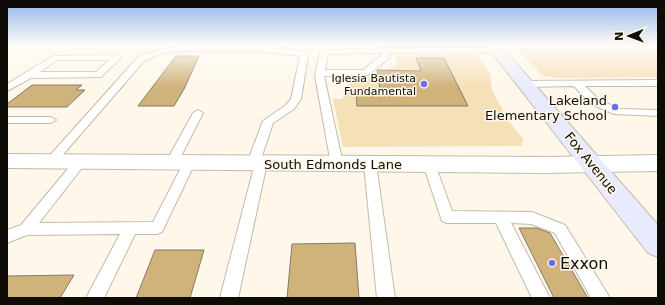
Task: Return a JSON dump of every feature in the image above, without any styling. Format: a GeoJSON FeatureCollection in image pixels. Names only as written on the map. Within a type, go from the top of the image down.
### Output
{"type":"FeatureCollection","features":[{"type":"Feature","properties":{"kind":"main road","name":"Fox Avenue"},"geometry":{"type":"LineString","coordinates":[[506,59],[658,245]]}},
{"type":"Feature","properties":{"kind":"street","name":"South Edmonds Lane"},"geometry":{"type":"LineString","coordinates":[[7,161],[336,164],[658,163]]}},
{"type":"Feature","properties":{"kind":"lane"},"geometry":{"type":"LineString","coordinates":[[7,88],[16,81],[31,75],[53,59]]}},
{"type":"Feature","properties":{"kind":"lane"},"geometry":{"type":"LineString","coordinates":[[31,75],[98,75],[116,59]]}},
{"type":"Feature","properties":{"kind":"lane"},"geometry":{"type":"LineString","coordinates":[[50,162],[141,59]]}},
{"type":"Feature","properties":{"kind":"lane"},"geometry":{"type":"LineString","coordinates":[[229,298],[257,163],[268,121],[290,107],[296,99],[303,59]]}},
{"type":"Feature","properties":{"kind":"lane"},"geometry":{"type":"LineString","coordinates":[[322,59],[320,73],[336,164]]}},
{"type":"Feature","properties":{"kind":"lane"},"geometry":{"type":"LineString","coordinates":[[320,73],[365,73],[382,59]]}},
{"type":"Feature","properties":{"kind":"lane"},"geometry":{"type":"LineString","coordinates":[[527,84],[658,83]]}},
{"type":"Feature","properties":{"kind":"lane"},"geometry":{"type":"LineString","coordinates":[[577,84],[595,102],[618,112],[658,113]]}},
{"type":"Feature","properties":{"kind":"lane"},"geometry":{"type":"LineString","coordinates":[[7,237],[26,229],[157,228],[198,113]]}},
{"type":"Feature","properties":{"kind":"lane"},"geometry":{"type":"LineString","coordinates":[[7,120],[51,120]]}},
{"type":"Feature","properties":{"kind":"lane"},"geometry":{"type":"LineString","coordinates":[[26,229],[80,162]]}},
{"type":"Feature","properties":{"kind":"lane"},"geometry":{"type":"LineString","coordinates":[[370,164],[386,298]]}},
{"type":"Feature","properties":{"kind":"lane"},"geometry":{"type":"LineString","coordinates":[[429,164],[447,217],[532,218],[560,229],[601,298]]}},
{"type":"Feature","properties":{"kind":"lane"},"geometry":{"type":"LineString","coordinates":[[501,218],[541,298]]}},
{"type":"Feature","properties":{"kind":"lane"},"geometry":{"type":"LineString","coordinates":[[95,298],[131,228]]}},
{"type":"Feature","properties":{"kind":"shaded area"},"geometry":{"type":"Polygon","coordinates":[[[396,59],[481,59],[490,73],[492,90],[508,120],[523,139],[522,146],[343,147],[333,99],[342,99],[349,88],[347,78],[371,77],[397,65],[396,59]]]}},
{"type":"Feature","properties":{"kind":"shaded area"},"geometry":{"type":"Polygon","coordinates":[[[527,59],[658,59],[658,77],[558,78],[543,76],[527,59]]]}},
{"type":"Feature","properties":{"kind":"building"},"geometry":{"type":"Polygon","coordinates":[[[174,59],[198,59],[184,89],[174,106],[138,106],[174,59]]]}},
{"type":"Feature","properties":{"kind":"building","name":"Iglesia Bautista Fundamental"},"geometry":{"type":"Polygon","coordinates":[[[416,59],[445,59],[468,106],[357,106],[356,89],[380,89],[377,70],[421,71],[416,59]]]}},
{"type":"Feature","properties":{"kind":"building"},"geometry":{"type":"Polygon","coordinates":[[[32,85],[82,85],[76,90],[85,90],[67,107],[7,107],[7,104],[32,85]]]}},
{"type":"Feature","properties":{"kind":"building","name":"Exxon"},"geometry":{"type":"Polygon","coordinates":[[[519,228],[537,228],[550,233],[588,298],[554,298],[519,228]]]}},
{"type":"Feature","properties":{"kind":"building"},"geometry":{"type":"Polygon","coordinates":[[[355,243],[359,298],[287,298],[292,244],[355,243]]]}},
{"type":"Feature","properties":{"kind":"building"},"geometry":{"type":"Polygon","coordinates":[[[155,250],[204,250],[190,298],[136,298],[155,250]]]}},
{"type":"Feature","properties":{"kind":"building"},"geometry":{"type":"Polygon","coordinates":[[[74,275],[60,298],[7,298],[7,276],[74,275]]]}},
{"type":"Feature","properties":{"kind":"place","name":"Iglesia Bautista Fundamental"},"geometry":{"type":"Point","coordinates":[424,84]}},
{"type":"Feature","properties":{"kind":"place","name":"Lakeland Elementary School"},"geometry":{"type":"Point","coordinates":[615,107]}},
{"type":"Feature","properties":{"kind":"place","name":"Exxon"},"geometry":{"type":"Point","coordinates":[552,263]}}]}
